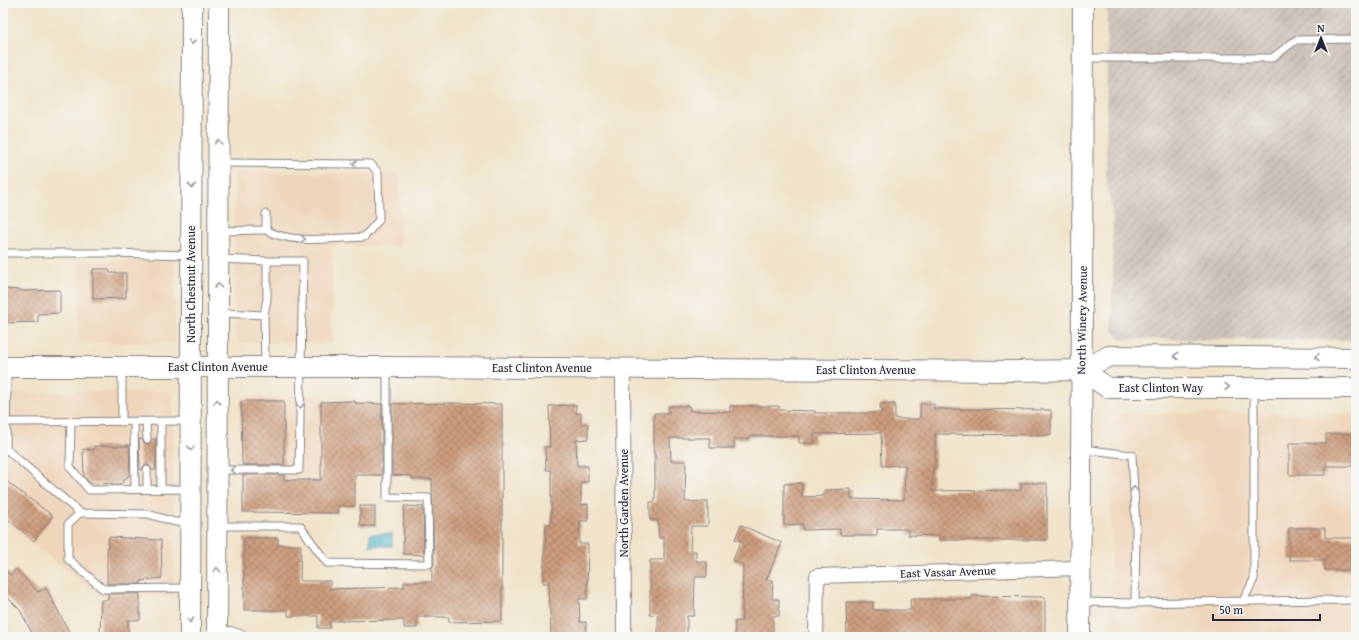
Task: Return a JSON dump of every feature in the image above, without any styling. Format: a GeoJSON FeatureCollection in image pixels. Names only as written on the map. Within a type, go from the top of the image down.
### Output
{"type":"FeatureCollection","features":[{"type":"Feature","properties":{"kind":"main road","name":"North Chestnut Avenue"},"geometry":{"type":"LineString","coordinates":[[190,637],[192,3]]}},
{"type":"Feature","properties":{"kind":"main road"},"geometry":{"type":"LineString","coordinates":[[217,635],[218,3]]}},
{"type":"Feature","properties":{"kind":"main road","name":"North Winery Avenue"},"geometry":{"type":"LineString","coordinates":[[1080,637],[1083,3]]}},
{"type":"Feature","properties":{"kind":"main road"},"geometry":{"type":"LineString","coordinates":[[1082,370],[1109,356],[1356,358]]}},
{"type":"Feature","properties":{"kind":"main road","name":"East Clinton Avenue"},"geometry":{"type":"LineString","coordinates":[[5,367],[1082,370]]}},
{"type":"Feature","properties":{"kind":"main road","name":"East Clinton Way"},"geometry":{"type":"LineString","coordinates":[[1082,370],[1108,388],[1356,388]]}},
{"type":"Feature","properties":{"kind":"street","name":"North Garden Avenue"},"geometry":{"type":"LineString","coordinates":[[623,369],[624,637]]}},
{"type":"Feature","properties":{"kind":"street","name":"East Vassar Avenue"},"geometry":{"type":"LineString","coordinates":[[816,637],[817,576],[1080,568]]}},
{"type":"Feature","properties":{"kind":"street"},"geometry":{"type":"LineString","coordinates":[[217,635],[230,634],[239,637]]}},
{"type":"Feature","properties":{"kind":"lane"},"geometry":{"type":"LineString","coordinates":[[1083,58],[1272,58],[1296,40],[1356,39]]}},
{"type":"Feature","properties":{"kind":"lane"},"geometry":{"type":"LineString","coordinates":[[218,163],[371,164],[378,173],[379,220],[364,237],[303,239],[276,236],[266,230],[218,231]]}},
{"type":"Feature","properties":{"kind":"lane"},"geometry":{"type":"LineString","coordinates":[[266,214],[266,230]]}},
{"type":"Feature","properties":{"kind":"lane"},"geometry":{"type":"LineString","coordinates":[[3,254],[110,253],[191,255]]}},
{"type":"Feature","properties":{"kind":"lane"},"geometry":{"type":"LineString","coordinates":[[217,470],[299,470],[303,261],[218,259]]}},
{"type":"Feature","properties":{"kind":"lane"},"geometry":{"type":"LineString","coordinates":[[264,367],[264,315],[267,299],[267,261]]}},
{"type":"Feature","properties":{"kind":"lane"},"geometry":{"type":"LineString","coordinates":[[218,313],[264,315]]}},
{"type":"Feature","properties":{"kind":"lane"},"geometry":{"type":"LineString","coordinates":[[5,367],[6,449],[80,513],[148,514],[174,522],[190,522]]}},
{"type":"Feature","properties":{"kind":"lane"},"geometry":{"type":"LineString","coordinates":[[122,367],[122,422]]}},
{"type":"Feature","properties":{"kind":"lane"},"geometry":{"type":"LineString","coordinates":[[217,526],[300,526],[327,563],[429,564],[428,498],[387,497],[387,367]]}},
{"type":"Feature","properties":{"kind":"lane"},"geometry":{"type":"LineString","coordinates":[[1243,601],[1254,579],[1254,387]]}},
{"type":"Feature","properties":{"kind":"lane"},"geometry":{"type":"LineString","coordinates":[[6,422],[191,422]]}},
{"type":"Feature","properties":{"kind":"lane"},"geometry":{"type":"LineString","coordinates":[[71,422],[70,467],[90,490],[190,489]]}},
{"type":"Feature","properties":{"kind":"lane"},"geometry":{"type":"LineString","coordinates":[[134,422],[135,489]]}},
{"type":"Feature","properties":{"kind":"lane"},"geometry":{"type":"LineString","coordinates":[[146,422],[147,439]]}},
{"type":"Feature","properties":{"kind":"lane"},"geometry":{"type":"LineString","coordinates":[[161,422],[161,489]]}},
{"type":"Feature","properties":{"kind":"lane"},"geometry":{"type":"LineString","coordinates":[[1082,449],[1132,455],[1136,528],[1135,603]]}},
{"type":"Feature","properties":{"kind":"lane"},"geometry":{"type":"LineString","coordinates":[[147,470],[147,489]]}},
{"type":"Feature","properties":{"kind":"lane"},"geometry":{"type":"LineString","coordinates":[[80,513],[68,524],[68,559],[102,589],[190,588]]}},
{"type":"Feature","properties":{"kind":"lane"},"geometry":{"type":"LineString","coordinates":[[1080,602],[1135,603],[1356,600]]}},
{"type":"Feature","properties":{"kind":"shaded area"},"geometry":{"type":"Polygon","coordinates":[[[1107,3],[1356,3],[1356,340],[1121,339],[1112,330],[1113,215],[1106,182],[1107,3]]]}},
{"type":"Feature","properties":{"kind":"shaded area"},"geometry":{"type":"Polygon","coordinates":[[[235,173],[400,173],[400,246],[332,246],[332,343],[240,343],[234,337],[235,173]]]}},
{"type":"Feature","properties":{"kind":"shaded area"},"geometry":{"type":"Polygon","coordinates":[[[78,261],[175,261],[175,343],[78,343],[78,261]]]}},
{"type":"Feature","properties":{"kind":"shaded area"},"geometry":{"type":"Polygon","coordinates":[[[167,391],[173,397],[174,597],[101,597],[3,521],[3,393],[167,391]]]}},
{"type":"Feature","properties":{"kind":"shaded area"},"geometry":{"type":"Polygon","coordinates":[[[248,396],[322,396],[321,477],[240,477],[240,403],[248,396]]]}},
{"type":"Feature","properties":{"kind":"shaded area"},"geometry":{"type":"Polygon","coordinates":[[[1122,413],[1356,414],[1356,637],[1111,637],[1112,423],[1122,413]]]}},
{"type":"Feature","properties":{"kind":"water"},"geometry":{"type":"Polygon","coordinates":[[[370,534],[392,534],[392,546],[370,546],[370,534]]]}},
{"type":"Feature","properties":{"kind":"building"},"geometry":{"type":"Polygon","coordinates":[[[93,269],[109,269],[110,273],[126,273],[126,298],[93,299],[93,269]]]}},
{"type":"Feature","properties":{"kind":"building"},"geometry":{"type":"Polygon","coordinates":[[[3,289],[22,291],[60,290],[60,313],[38,314],[38,322],[3,323],[3,289]]]}},
{"type":"Feature","properties":{"kind":"building"},"geometry":{"type":"Polygon","coordinates":[[[241,401],[284,401],[284,465],[243,465],[241,401]]]}},
{"type":"Feature","properties":{"kind":"building"},"geometry":{"type":"Polygon","coordinates":[[[355,401],[355,403],[382,404],[382,475],[355,475],[355,506],[338,506],[338,513],[243,512],[243,475],[284,475],[284,480],[321,480],[321,402],[355,401]]]}},
{"type":"Feature","properties":{"kind":"building"},"geometry":{"type":"Polygon","coordinates":[[[392,404],[502,404],[502,621],[449,622],[449,617],[417,617],[417,628],[404,628],[404,620],[330,621],[330,628],[318,628],[318,616],[288,616],[288,610],[244,610],[244,538],[278,538],[278,545],[301,545],[300,581],[330,581],[330,589],[404,587],[404,582],[432,582],[432,568],[434,564],[432,479],[412,479],[412,476],[392,475],[392,404]]]}},
{"type":"Feature","properties":{"kind":"building"},"geometry":{"type":"Polygon","coordinates":[[[880,404],[895,404],[895,419],[920,419],[920,404],[934,404],[934,409],[1051,410],[1051,435],[935,434],[935,468],[933,468],[932,491],[1021,490],[1021,483],[1047,483],[1047,540],[939,540],[939,536],[908,535],[908,529],[877,529],[877,536],[840,535],[840,529],[803,530],[803,524],[784,525],[784,484],[802,483],[802,497],[824,496],[824,490],[851,489],[851,499],[904,500],[905,465],[882,466],[881,433],[814,434],[814,443],[799,443],[799,436],[749,436],[749,439],[734,439],[734,448],[710,448],[710,438],[670,438],[671,461],[686,461],[685,502],[708,501],[708,526],[691,526],[690,551],[696,551],[696,561],[707,562],[707,577],[695,577],[694,616],[687,616],[687,637],[658,637],[658,616],[650,615],[650,560],[664,560],[664,538],[659,538],[658,520],[650,520],[650,502],[655,502],[654,413],[669,413],[669,406],[689,406],[690,411],[730,412],[730,406],[779,406],[779,410],[815,411],[815,413],[881,413],[880,404]]]}},
{"type":"Feature","properties":{"kind":"building"},"geometry":{"type":"Polygon","coordinates":[[[576,405],[576,413],[581,413],[581,424],[588,424],[588,439],[576,440],[577,466],[588,466],[588,482],[581,482],[581,505],[588,504],[588,521],[580,521],[579,544],[588,544],[587,599],[579,599],[580,622],[586,622],[586,637],[551,637],[549,583],[543,583],[546,525],[551,525],[551,470],[546,470],[545,447],[550,447],[549,406],[576,405]]]}},
{"type":"Feature","properties":{"kind":"building"},"geometry":{"type":"Polygon","coordinates":[[[1326,434],[1356,434],[1356,466],[1325,466],[1325,475],[1289,475],[1289,443],[1326,443],[1326,434]]]}},
{"type":"Feature","properties":{"kind":"building"},"geometry":{"type":"Polygon","coordinates":[[[139,439],[142,439],[143,442],[147,444],[150,443],[152,439],[156,439],[156,470],[152,470],[150,466],[147,465],[140,470],[139,439]]]}},
{"type":"Feature","properties":{"kind":"building"},"geometry":{"type":"Polygon","coordinates":[[[94,446],[129,446],[130,474],[121,484],[90,483],[84,476],[83,449],[94,450],[94,446]]]}},
{"type":"Feature","properties":{"kind":"building"},"geometry":{"type":"Polygon","coordinates":[[[3,479],[53,516],[34,541],[3,515],[3,479]]]}},
{"type":"Feature","properties":{"kind":"building"},"geometry":{"type":"Polygon","coordinates":[[[360,506],[375,506],[375,526],[360,526],[360,506]]]}},
{"type":"Feature","properties":{"kind":"building"},"geometry":{"type":"Polygon","coordinates":[[[404,506],[423,507],[424,555],[403,554],[404,506]]]}},
{"type":"Feature","properties":{"kind":"building"},"geometry":{"type":"Polygon","coordinates":[[[741,525],[782,543],[766,580],[773,580],[772,599],[779,599],[779,616],[773,616],[773,637],[735,637],[735,621],[742,621],[743,565],[733,560],[741,541],[735,539],[741,525]]]}},
{"type":"Feature","properties":{"kind":"building"},"geometry":{"type":"Polygon","coordinates":[[[1289,528],[1325,528],[1325,538],[1356,538],[1356,570],[1325,570],[1325,560],[1289,560],[1289,528]]]}},
{"type":"Feature","properties":{"kind":"building"},"geometry":{"type":"Polygon","coordinates":[[[109,537],[161,540],[162,578],[141,581],[141,584],[107,584],[107,553],[109,537]]]}},
{"type":"Feature","properties":{"kind":"building"},"geometry":{"type":"Polygon","coordinates":[[[3,567],[10,575],[16,569],[38,592],[46,588],[72,637],[34,637],[20,610],[3,593],[3,567]]]}},
{"type":"Feature","properties":{"kind":"building"},"geometry":{"type":"Polygon","coordinates":[[[108,594],[140,594],[140,620],[128,620],[128,637],[100,637],[101,600],[108,600],[108,594]]]}},
{"type":"Feature","properties":{"kind":"building"},"geometry":{"type":"Polygon","coordinates":[[[972,596],[1045,597],[1045,637],[847,637],[846,602],[873,602],[873,610],[911,610],[910,599],[972,599],[972,596]]]}}]}
